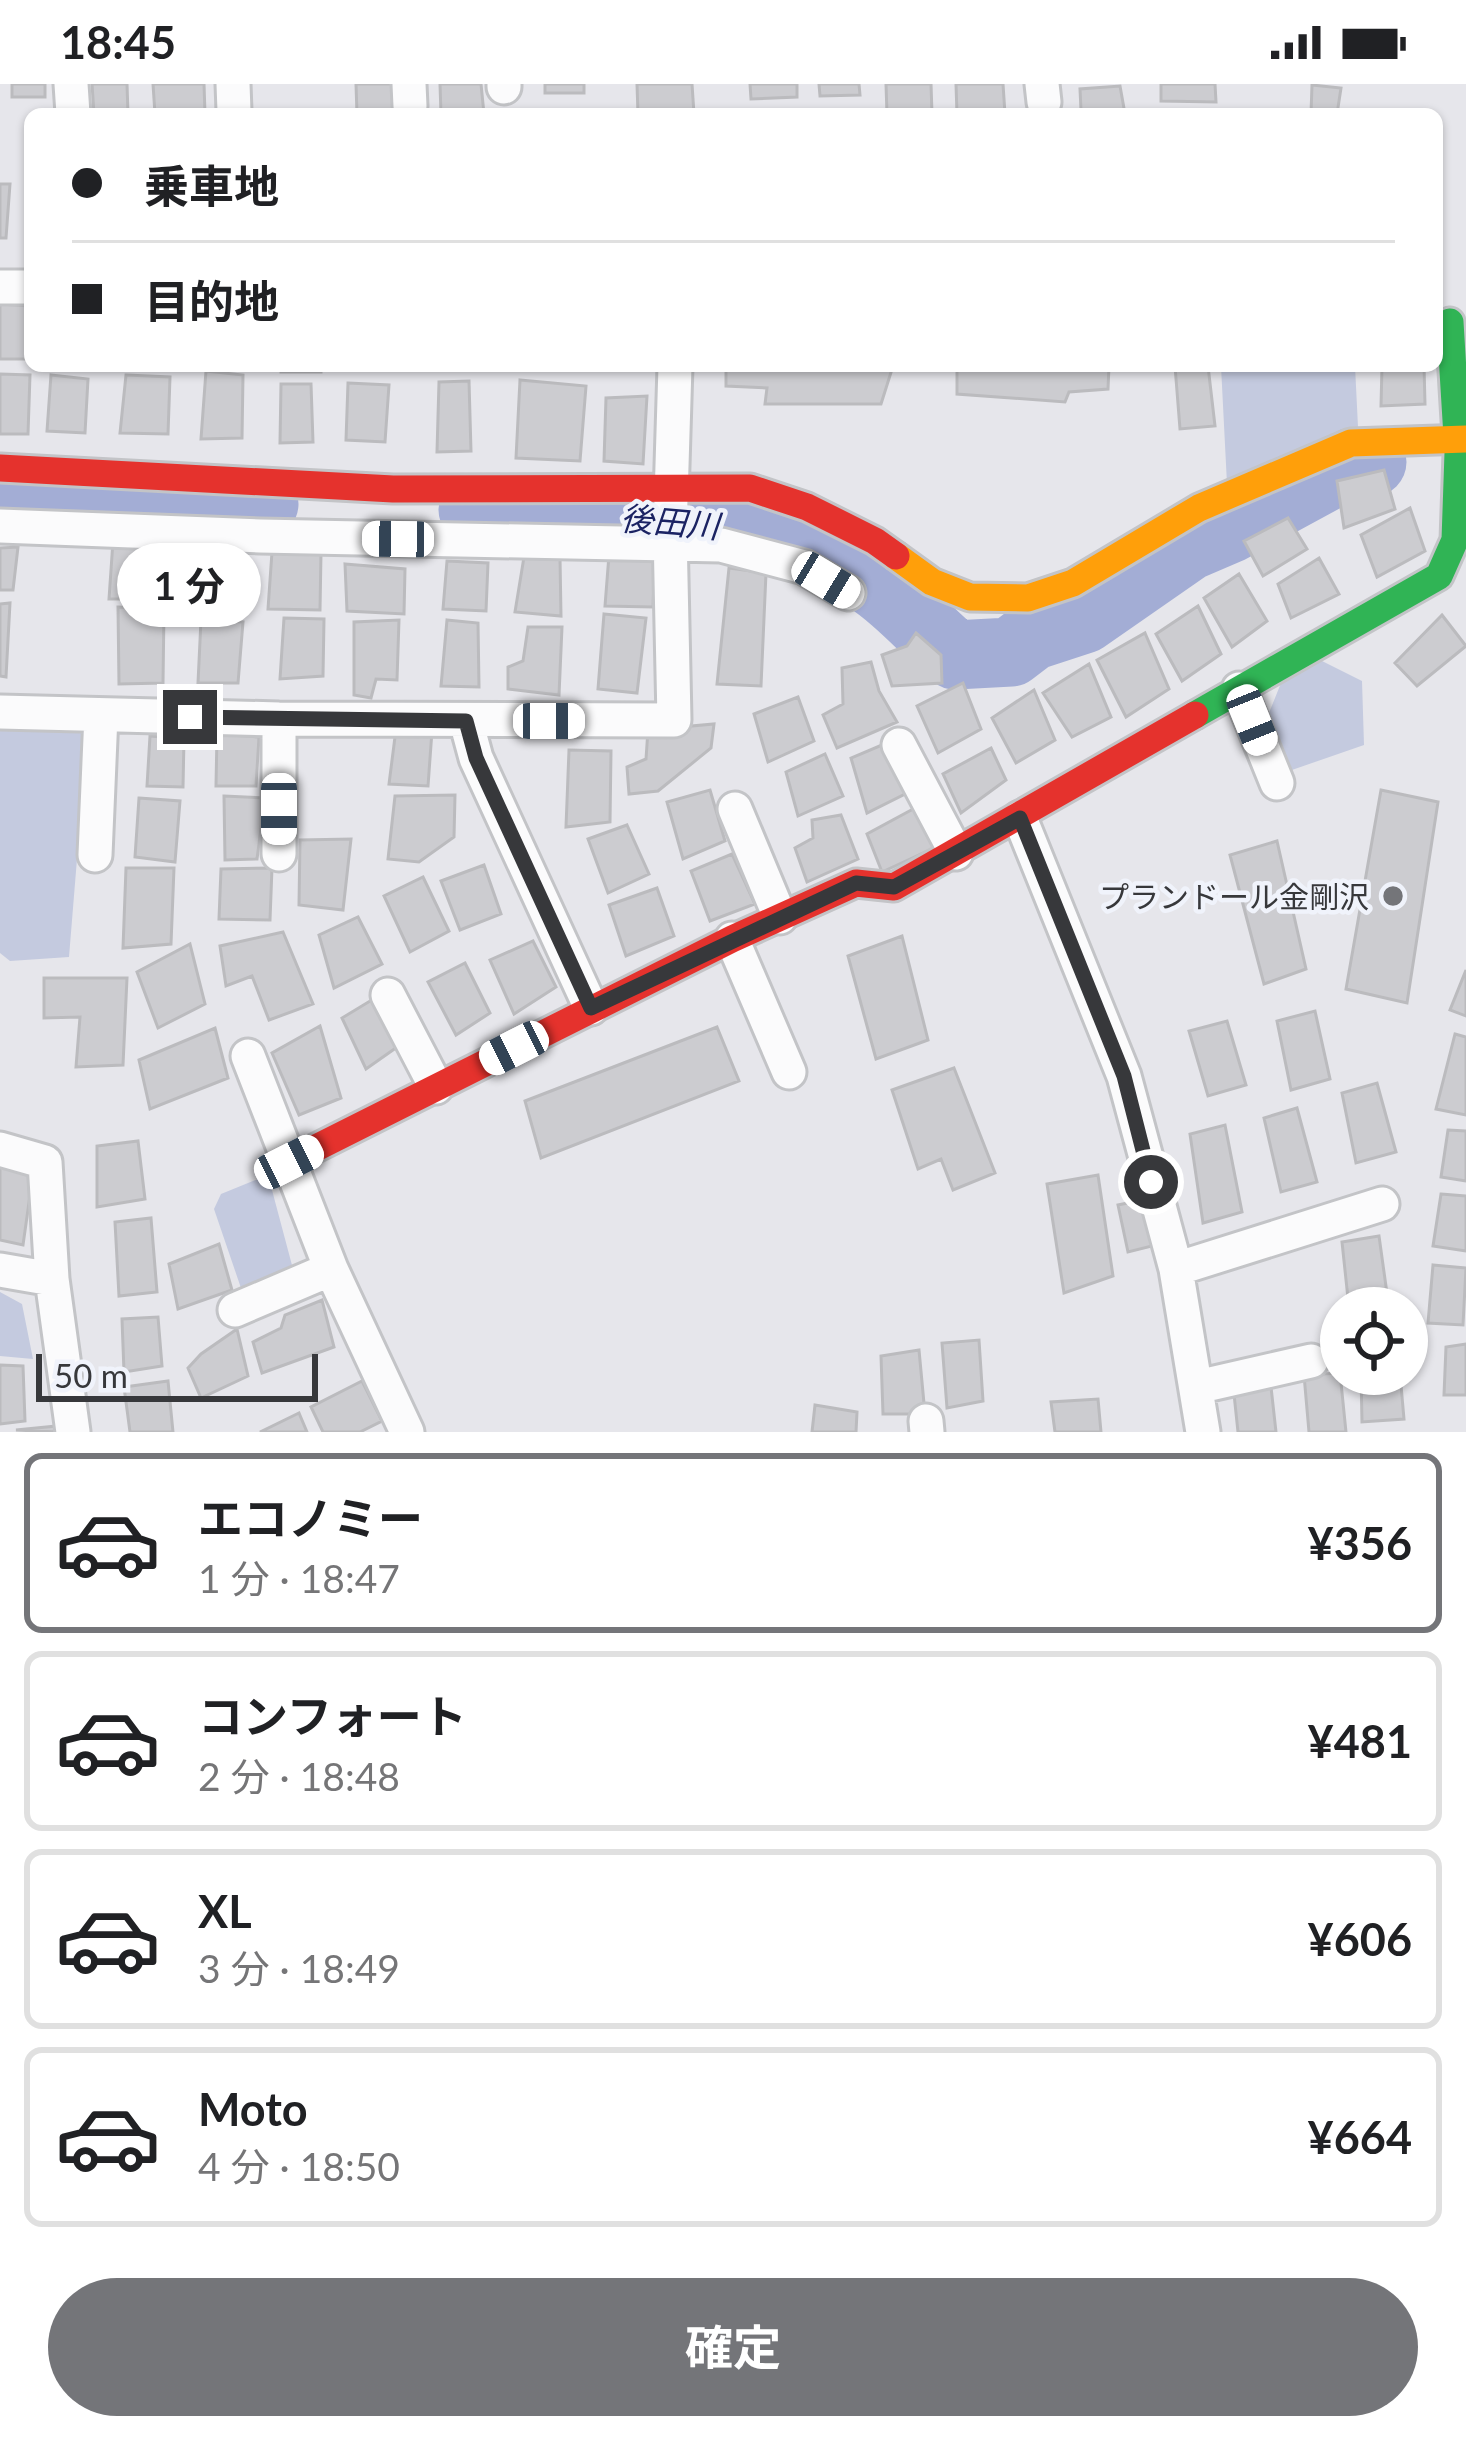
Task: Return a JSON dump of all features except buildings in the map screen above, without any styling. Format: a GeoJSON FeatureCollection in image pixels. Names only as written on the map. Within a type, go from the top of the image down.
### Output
{"type":"FeatureCollection","features":[{"type":"Feature","properties":{"kind":"street"},"geometry":{"type":"LineString","coordinates":[[289,1162],[731,939],[856,883],[894,887],[1439,576],[1455,540],[1460,460],[1450,322]]}},
{"type":"Feature","properties":{"kind":"street"},"geometry":{"type":"LineString","coordinates":[[0,712],[279,719],[674,720],[675,372]]}},
{"type":"Feature","properties":{"kind":"street"},"geometry":{"type":"LineString","coordinates":[[0,526],[671,518],[750,488],[807,507],[875,541],[932,582],[970,597],[1028,598],[1072,584],[1198,508],[1351,443],[1460,460]]}},
{"type":"Feature","properties":{"kind":"street"},"geometry":{"type":"LineString","coordinates":[[0,467],[393,489],[671,518],[721,545],[804,567],[848,593]]}},
{"type":"Feature","properties":{"kind":"street"},"geometry":{"type":"LineString","coordinates":[[1239,689],[1277,783]]}},
{"type":"Feature","properties":{"kind":"street"},"geometry":{"type":"LineString","coordinates":[[95,855],[101,715]]}},
{"type":"Feature","properties":{"kind":"street"},"geometry":{"type":"LineString","coordinates":[[279,719],[279,854]]}},
{"type":"Feature","properties":{"kind":"street"},"geometry":{"type":"LineString","coordinates":[[466,721],[476,758],[591,1008]]}},
{"type":"Feature","properties":{"kind":"street"},"geometry":{"type":"LineString","coordinates":[[899,745],[956,853]]}},
{"type":"Feature","properties":{"kind":"street"},"geometry":{"type":"LineString","coordinates":[[736,809],[780,917]]}},
{"type":"Feature","properties":{"kind":"street"},"geometry":{"type":"LineString","coordinates":[[1020,818],[1124,1076],[1176,1269],[1203,1432]]}},
{"type":"Feature","properties":{"kind":"street"},"geometry":{"type":"LineString","coordinates":[[731,939],[789,1072]]}},
{"type":"Feature","properties":{"kind":"street"},"geometry":{"type":"LineString","coordinates":[[388,995],[436,1087]]}},
{"type":"Feature","properties":{"kind":"street"},"geometry":{"type":"LineString","coordinates":[[248,1056],[331,1269],[407,1432]]}},
{"type":"Feature","properties":{"kind":"street"},"geometry":{"type":"LineString","coordinates":[[0,1149],[45,1162],[52,1279],[73,1432]]}},
{"type":"Feature","properties":{"kind":"street"},"geometry":{"type":"LineString","coordinates":[[1176,1269],[1382,1204]]}},
{"type":"Feature","properties":{"kind":"street"},"geometry":{"type":"LineString","coordinates":[[236,1310],[331,1269]]}},
{"type":"Feature","properties":{"kind":"street"},"geometry":{"type":"LineString","coordinates":[[0,1270],[52,1279]]}},
{"type":"Feature","properties":{"kind":"street"},"geometry":{"type":"LineString","coordinates":[[1197,1387],[1311,1361]]}},
{"type":"Feature","properties":{"kind":"shaded area"},"geometry":{"type":"Polygon","coordinates":[[[1221,372],[1355,372],[1358,427],[1227,484],[1221,372]]]}},
{"type":"Feature","properties":{"kind":"shaded area"},"geometry":{"type":"Polygon","coordinates":[[[1314,657],[1362,681],[1364,745],[1289,771],[1269,713],[1281,683],[1314,657]]]}},
{"type":"Feature","properties":{"kind":"shaded area"},"geometry":{"type":"Polygon","coordinates":[[[0,724],[88,724],[69,957],[10,961],[0,953],[0,724]]]}},
{"type":"Feature","properties":{"kind":"shaded area"},"geometry":{"type":"Polygon","coordinates":[[[268,1175],[293,1269],[242,1291],[214,1209],[221,1194],[268,1175]]]}},
{"type":"Feature","properties":{"kind":"shaded area"},"geometry":{"type":"Polygon","coordinates":[[[0,1292],[22,1304],[33,1359],[0,1356],[0,1292]]]}},
{"type":"Feature","properties":{"kind":"waterway","name":"後田川"},"geometry":{"type":"LineString","coordinates":[[473,510],[675,517],[773,535],[865,577],[955,655],[1011,652],[1032,636],[1084,619],[1189,546],[1353,462],[1372,462]]}},
{"type":"Feature","properties":{"kind":"waterway","name":"後田川"},"geometry":{"type":"LineString","coordinates":[[0,496],[264,504]]}},
{"type":"Feature","properties":{"kind":"traffic: fast"},"geometry":{"type":"LineString","coordinates":[[1195,715],[1439,576],[1455,540],[1458,453],[1450,322]]}},
{"type":"Feature","properties":{"kind":"traffic: slow"},"geometry":{"type":"LineString","coordinates":[[896,556],[932,582],[970,597],[1028,598],[1073,583],[1199,508],[1351,443],[1466,439]]}},
{"type":"Feature","properties":{"kind":"traffic: jam"},"geometry":{"type":"LineString","coordinates":[[0,468],[393,489],[750,488],[807,507],[896,556]]}},
{"type":"Feature","properties":{"kind":"traffic: jam"},"geometry":{"type":"LineString","coordinates":[[288,1162],[732,939],[856,883],[894,887],[1195,715]]}},
{"type":"Feature","properties":{"kind":"place","name":"プランドール金剛沢"},"geometry":{"type":"Point","coordinates":[1393,896]}},
{"type":"Feature","properties":{"kind":"route"},"geometry":{"type":"LineString","coordinates":[[190,717],[466,721],[476,758],[591,1008],[856,883],[894,887],[1020,818],[1124,1076],[1151,1182]]}}]}
